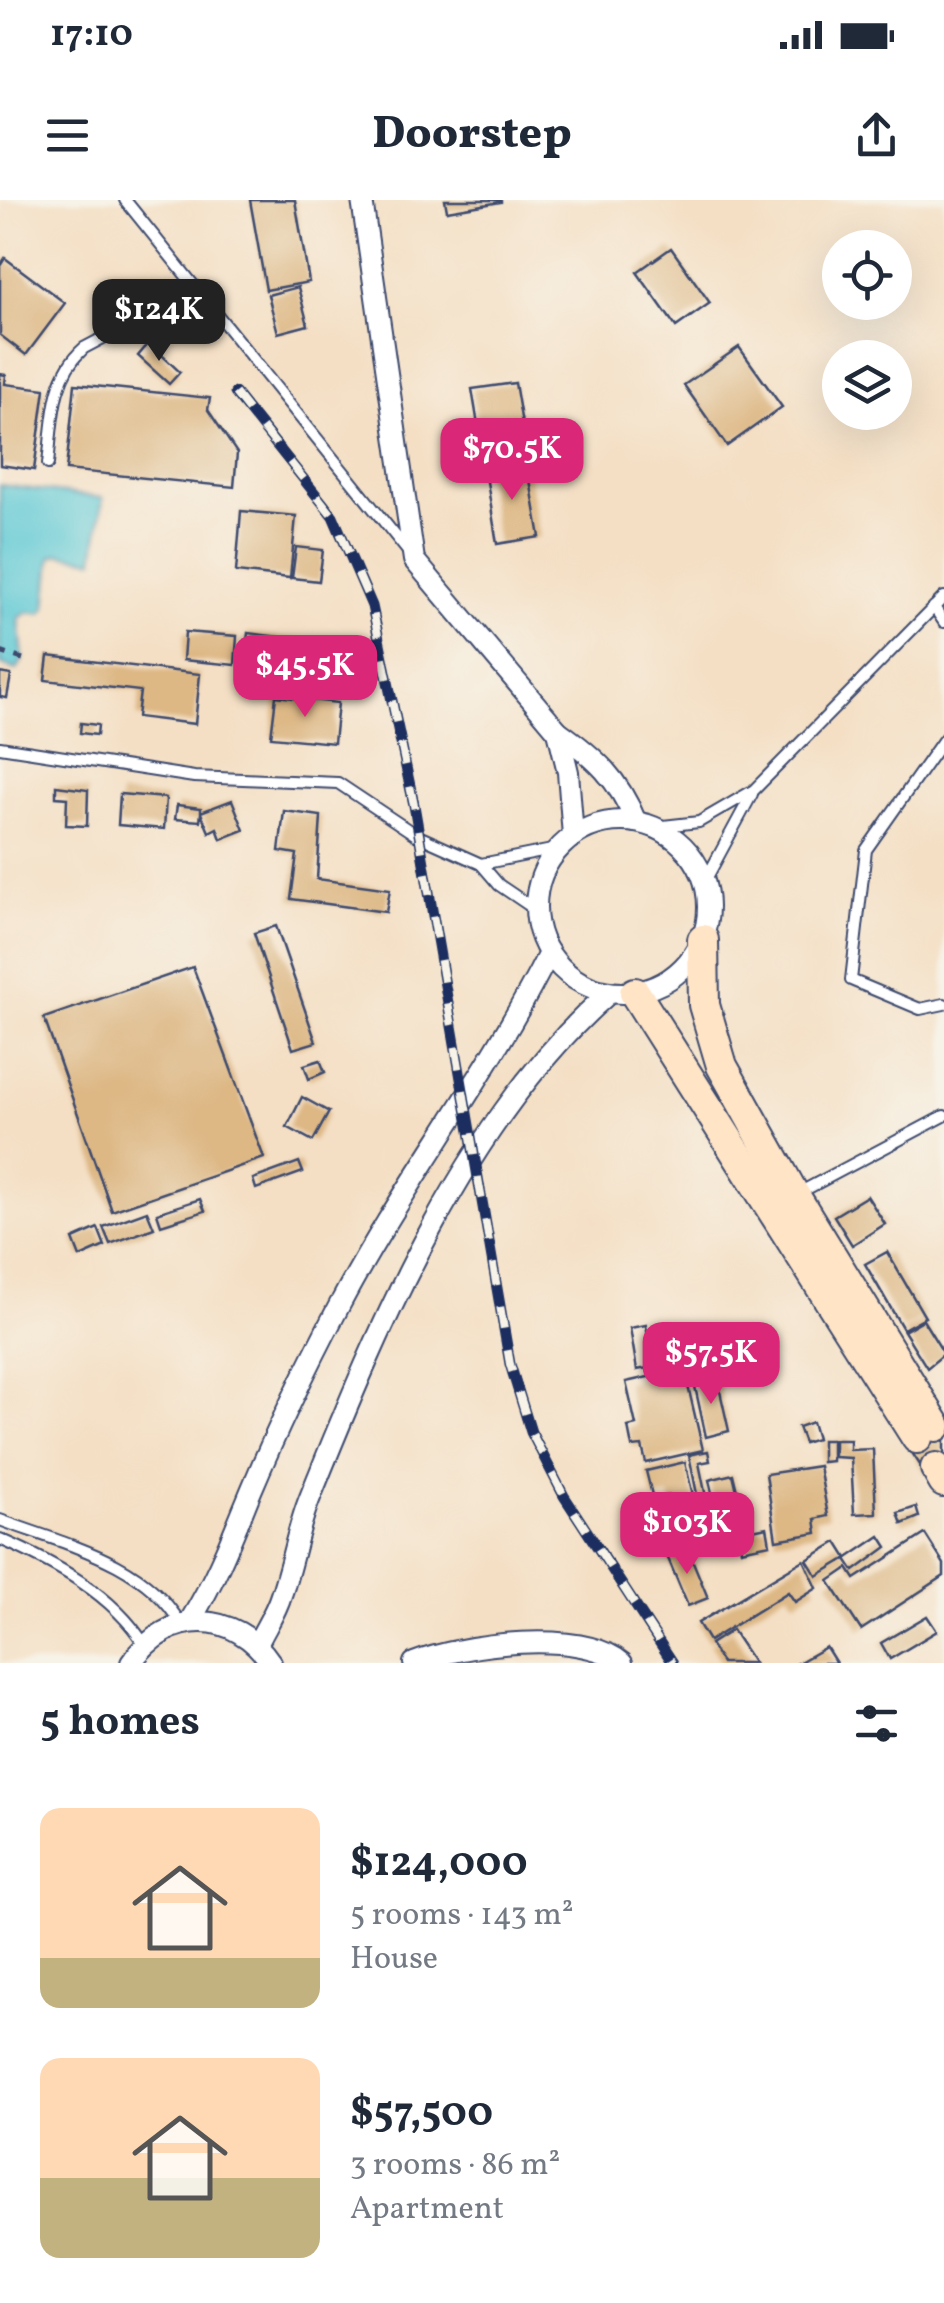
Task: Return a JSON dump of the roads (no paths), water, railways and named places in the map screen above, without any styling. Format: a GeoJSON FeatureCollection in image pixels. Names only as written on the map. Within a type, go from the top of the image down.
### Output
{"type":"FeatureCollection","features":[{"type":"Feature","properties":{"kind":"main road"},"geometry":{"type":"LineString","coordinates":[[622,993],[926,1432],[737,1096],[711,1036],[703,988],[702,940]]}},
{"type":"Feature","properties":{"kind":"street"},"geometry":{"type":"LineString","coordinates":[[258,1643],[281,1596],[307,1506],[370,1350],[426,1240],[476,1154],[520,1094],[622,993],[676,976],[702,940],[708,921],[704,881],[686,848],[645,824],[602,762],[558,731],[414,560],[362,200]]}},
{"type":"Feature","properties":{"kind":"street"},"geometry":{"type":"LineString","coordinates":[[558,731],[568,772],[565,842],[538,888],[536,910],[549,953],[586,986],[622,993]]}},
{"type":"Feature","properties":{"kind":"street"},"geometry":{"type":"LineString","coordinates":[[565,842],[603,823],[645,824]]}},
{"type":"Feature","properties":{"kind":"street"},"geometry":{"type":"LineString","coordinates":[[132,1663],[144,1644],[185,1622],[218,1577],[251,1492],[338,1307],[405,1188],[521,1009],[549,953]]}},
{"type":"Feature","properties":{"kind":"street"},"geometry":{"type":"LineString","coordinates":[[185,1622],[214,1622],[238,1629],[258,1643],[271,1663]]}},
{"type":"Feature","properties":{"kind":"street"},"geometry":{"type":"LineString","coordinates":[[414,1663],[437,1654],[545,1644],[593,1646],[622,1663]]}},
{"type":"Feature","properties":{"kind":"lane"},"geometry":{"type":"LineString","coordinates":[[126,200],[414,560]]}},
{"type":"Feature","properties":{"kind":"lane"},"geometry":{"type":"LineString","coordinates":[[48,464],[58,389],[72,359],[84,348],[198,288]]}},
{"type":"Feature","properties":{"kind":"lane"},"geometry":{"type":"LineString","coordinates":[[645,824],[699,822],[754,790],[944,597]]}},
{"type":"Feature","properties":{"kind":"lane"},"geometry":{"type":"LineString","coordinates":[[934,608],[944,622]]}},
{"type":"Feature","properties":{"kind":"lane"},"geometry":{"type":"LineString","coordinates":[[944,739],[866,850],[851,980],[920,1009],[944,1004]]}},
{"type":"Feature","properties":{"kind":"lane"},"geometry":{"type":"LineString","coordinates":[[0,747],[194,776],[338,783],[402,827],[481,864],[499,885],[536,910]]}},
{"type":"Feature","properties":{"kind":"lane"},"geometry":{"type":"LineString","coordinates":[[704,881],[754,790]]}},
{"type":"Feature","properties":{"kind":"lane"},"geometry":{"type":"LineString","coordinates":[[481,864],[565,842]]}},
{"type":"Feature","properties":{"kind":"lane"},"geometry":{"type":"LineString","coordinates":[[794,1195],[944,1116]]}},
{"type":"Feature","properties":{"kind":"lane"},"geometry":{"type":"LineString","coordinates":[[0,1520],[130,1573],[167,1600],[185,1622]]}},
{"type":"Feature","properties":{"kind":"lane"},"geometry":{"type":"LineString","coordinates":[[0,1540],[36,1554],[84,1585],[130,1620],[144,1644]]}},
{"type":"Feature","properties":{"kind":"water"},"geometry":{"type":"Polygon","coordinates":[[[0,485],[103,498],[94,560],[58,554],[51,557],[46,608],[41,614],[28,612],[19,618],[23,659],[17,670],[0,664],[0,485]]]}},
{"type":"Feature","properties":{"kind":"railway"},"geometry":{"type":"LineString","coordinates":[[235,393],[333,516],[372,606],[414,805],[510,1364],[531,1432],[564,1496],[673,1663]]}}]}
